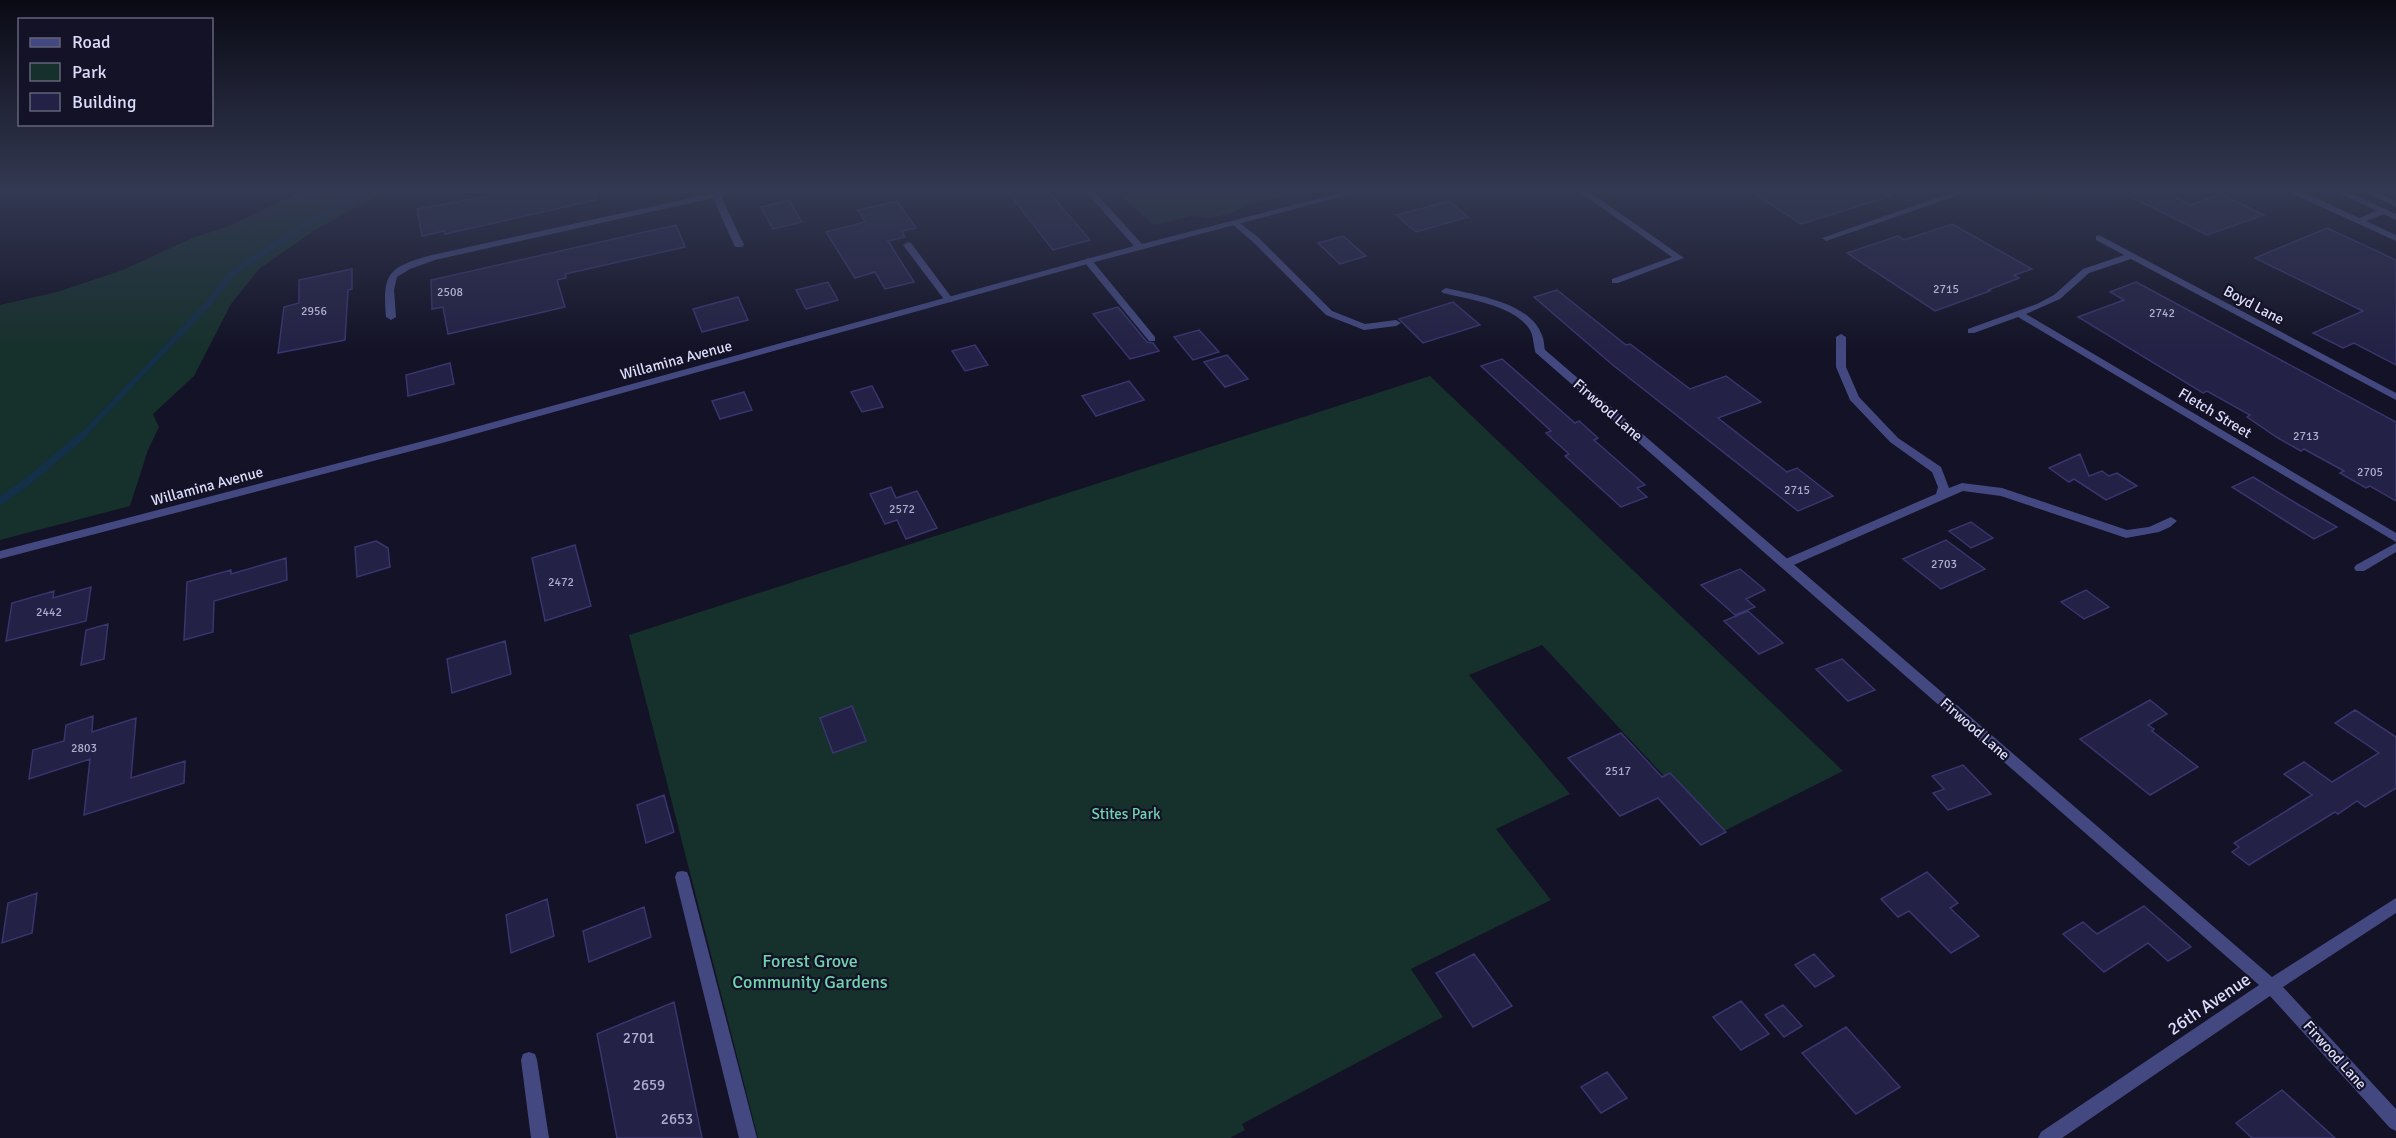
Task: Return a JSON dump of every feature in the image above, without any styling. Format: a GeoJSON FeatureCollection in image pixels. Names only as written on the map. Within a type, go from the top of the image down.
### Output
{"type":"FeatureCollection","features":[{"type":"Feature","properties":{"kind":"street"},"geometry":{"type":"LineString","coordinates":[[391,316],[388,286],[400,269],[432,258],[495,244]]}},
{"type":"Feature","properties":{"kind":"street"},"geometry":{"type":"LineString","coordinates":[[1137,244],[1140,248]]}},
{"type":"Feature","properties":{"kind":"street","name":"Willamina Avenue"},"geometry":{"type":"LineString","coordinates":[[0,555],[426,444],[1155,244]]}},
{"type":"Feature","properties":{"kind":"street"},"geometry":{"type":"LineString","coordinates":[[1260,244],[1329,313],[1364,327],[1396,323]]}},
{"type":"Feature","properties":{"kind":"street"},"geometry":{"type":"LineString","coordinates":[[1615,280],[1679,258],[1659,244]]}},
{"type":"Feature","properties":{"kind":"street","name":"Boyd Lane"},"geometry":{"type":"LineString","coordinates":[[2110,244],[2396,397]]}},
{"type":"Feature","properties":{"kind":"street"},"geometry":{"type":"LineString","coordinates":[[908,245],[949,300]]}},
{"type":"Feature","properties":{"kind":"street"},"geometry":{"type":"LineString","coordinates":[[1971,331],[2019,314],[2057,297],[2086,270],[2130,255]]}},
{"type":"Feature","properties":{"kind":"street"},"geometry":{"type":"LineString","coordinates":[[1089,261],[1152,339]]}},
{"type":"Feature","properties":{"kind":"street","name":"Firwood Lane"},"geometry":{"type":"LineString","coordinates":[[1446,291],[1510,308],[1532,326],[1536,332],[1540,351],[2271,986],[2396,1122]]}},
{"type":"Feature","properties":{"kind":"street","name":"Fletch Street"},"geometry":{"type":"LineString","coordinates":[[2019,314],[2396,538]]}},
{"type":"Feature","properties":{"kind":"street"},"geometry":{"type":"LineString","coordinates":[[1841,337],[1841,367],[1854,398],[1894,440],[1937,470],[1944,487],[1941,495]]}},
{"type":"Feature","properties":{"kind":"street"},"geometry":{"type":"LineString","coordinates":[[1785,564],[1962,487],[2002,492],[2126,534],[2143,533],[2161,528],[2171,521]]}},
{"type":"Feature","properties":{"kind":"street"},"geometry":{"type":"LineString","coordinates":[[2360,568],[2396,547]]}},
{"type":"Feature","properties":{"kind":"street"},"geometry":{"type":"LineString","coordinates":[[682,877],[748,1138]]}},
{"type":"Feature","properties":{"kind":"street","name":"26th Avenue"},"geometry":{"type":"LineString","coordinates":[[2047,1138],[2271,986],[2396,905]]}},
{"type":"Feature","properties":{"kind":"street"},"geometry":{"type":"LineString","coordinates":[[529,1060],[540,1138]]}},
{"type":"Feature","properties":{"kind":"green space"},"geometry":{"type":"Polygon","coordinates":[[[179,244],[295,244],[259,269],[231,304],[194,376],[153,414],[159,427],[148,450],[130,506],[0,540],[0,305],[57,292],[123,270],[179,244]]]}},
{"type":"Feature","properties":{"kind":"green space","name":"Stites Park"},"geometry":{"type":"Polygon","coordinates":[[[1430,376],[1843,771],[1718,834],[1542,645],[1469,675],[1570,794],[1496,829],[1551,900],[1411,969],[1443,1017],[1242,1124],[1245,1130],[1230,1138],[758,1138],[629,635],[1430,376]]]}},
{"type":"Feature","properties":{"kind":"building"},"geometry":{"type":"Polygon","coordinates":[[[591,244],[684,244],[685,247],[565,274],[566,278],[557,280],[565,307],[448,334],[443,307],[432,309],[431,280],[591,244]]]}},
{"type":"Feature","properties":{"kind":"building"},"geometry":{"type":"Polygon","coordinates":[[[834,244],[890,244],[914,282],[885,289],[875,272],[855,278],[834,244]]]}},
{"type":"Feature","properties":{"kind":"building"},"geometry":{"type":"Polygon","coordinates":[[[1048,244],[1075,244],[1053,250],[1048,244]]]}},
{"type":"Feature","properties":{"kind":"building"},"geometry":{"type":"Polygon","coordinates":[[[1319,244],[1352,244],[1366,256],[1340,264],[1319,244]]]}},
{"type":"Feature","properties":{"kind":"building"},"geometry":{"type":"Polygon","coordinates":[[[1874,244],[1988,244],[2032,269],[2014,275],[2019,278],[1988,290],[1990,291],[1935,311],[1847,253],[1874,244]]]}},
{"type":"Feature","properties":{"kind":"building"},"geometry":{"type":"Polygon","coordinates":[[[2288,244],[2362,244],[2396,260],[2396,365],[2354,343],[2343,348],[2313,333],[2363,311],[2255,258],[2288,244]]]}},
{"type":"Feature","properties":{"kind":"building"},"geometry":{"type":"Polygon","coordinates":[[[352,269],[352,289],[348,290],[345,340],[278,353],[284,307],[299,303],[299,280],[352,269]]]}},
{"type":"Feature","properties":{"kind":"building"},"geometry":{"type":"Polygon","coordinates":[[[828,282],[838,300],[806,309],[796,290],[828,282]]]}},
{"type":"Feature","properties":{"kind":"building"},"geometry":{"type":"Polygon","coordinates":[[[2136,282],[2396,422],[2396,501],[2370,486],[2366,488],[2340,473],[2344,471],[2278,438],[2247,417],[2250,415],[2207,391],[2203,393],[2078,317],[2124,300],[2110,292],[2136,282]]]}},
{"type":"Feature","properties":{"kind":"building"},"geometry":{"type":"Polygon","coordinates":[[[1557,290],[1626,345],[1630,344],[1690,389],[1726,376],[1761,402],[1718,418],[1787,472],[1797,468],[1833,496],[1798,511],[1614,366],[1534,297],[1557,290]]]}},
{"type":"Feature","properties":{"kind":"building"},"geometry":{"type":"Polygon","coordinates":[[[738,297],[748,320],[702,332],[693,309],[738,297]]]}},
{"type":"Feature","properties":{"kind":"building"},"geometry":{"type":"Polygon","coordinates":[[[1453,302],[1480,325],[1423,343],[1399,319],[1453,302]]]}},
{"type":"Feature","properties":{"kind":"building"},"geometry":{"type":"Polygon","coordinates":[[[1118,307],[1147,342],[1153,343],[1159,351],[1130,359],[1093,314],[1118,307]]]}},
{"type":"Feature","properties":{"kind":"building"},"geometry":{"type":"Polygon","coordinates":[[[1199,330],[1219,352],[1193,360],[1174,337],[1199,330]]]}},
{"type":"Feature","properties":{"kind":"building"},"geometry":{"type":"Polygon","coordinates":[[[975,345],[988,365],[965,371],[952,351],[975,345]]]}},
{"type":"Feature","properties":{"kind":"building"},"geometry":{"type":"Polygon","coordinates":[[[1227,355],[1248,379],[1225,387],[1204,362],[1227,355]]]}},
{"type":"Feature","properties":{"kind":"building"},"geometry":{"type":"Polygon","coordinates":[[[1502,359],[1575,423],[1579,421],[1598,438],[1594,440],[1645,485],[1637,488],[1647,497],[1621,507],[1565,456],[1569,454],[1546,433],[1551,431],[1481,366],[1502,359]]]}},
{"type":"Feature","properties":{"kind":"building"},"geometry":{"type":"Polygon","coordinates":[[[450,363],[454,384],[408,396],[406,375],[450,363]]]}},
{"type":"Feature","properties":{"kind":"building"},"geometry":{"type":"Polygon","coordinates":[[[1129,381],[1144,400],[1096,416],[1082,396],[1129,381]]]}},
{"type":"Feature","properties":{"kind":"building"},"geometry":{"type":"Polygon","coordinates":[[[872,386],[883,407],[862,412],[851,392],[872,386]]]}},
{"type":"Feature","properties":{"kind":"building"},"geometry":{"type":"Polygon","coordinates":[[[744,392],[752,410],[720,419],[712,401],[744,392]]]}},
{"type":"Feature","properties":{"kind":"building"},"geometry":{"type":"Polygon","coordinates":[[[2080,454],[2089,476],[2102,471],[2109,476],[2117,473],[2137,486],[2106,500],[2074,479],[2069,482],[2049,468],[2080,454]]]}},
{"type":"Feature","properties":{"kind":"building"},"geometry":{"type":"Polygon","coordinates":[[[2253,477],[2337,527],[2314,539],[2232,487],[2253,477]]]}},
{"type":"Feature","properties":{"kind":"building"},"geometry":{"type":"Polygon","coordinates":[[[891,487],[896,498],[917,491],[937,528],[906,539],[897,520],[885,524],[870,494],[891,487]]]}},
{"type":"Feature","properties":{"kind":"building"},"geometry":{"type":"Polygon","coordinates":[[[1971,522],[1993,538],[1971,548],[1949,531],[1971,522]]]}},
{"type":"Feature","properties":{"kind":"building"},"geometry":{"type":"Polygon","coordinates":[[[1946,540],[1985,569],[1941,589],[1903,559],[1946,540]]]}},
{"type":"Feature","properties":{"kind":"building"},"geometry":{"type":"Polygon","coordinates":[[[376,541],[388,548],[390,567],[357,577],[355,547],[376,541]]]}},
{"type":"Feature","properties":{"kind":"building"},"geometry":{"type":"Polygon","coordinates":[[[575,545],[591,606],[545,621],[532,558],[575,545]]]}},
{"type":"Feature","properties":{"kind":"building"},"geometry":{"type":"Polygon","coordinates":[[[286,558],[287,580],[214,601],[213,632],[184,640],[187,582],[231,570],[231,574],[286,558]]]}},
{"type":"Feature","properties":{"kind":"building"},"geometry":{"type":"Polygon","coordinates":[[[1740,569],[1765,590],[1746,599],[1755,607],[1735,615],[1701,585],[1740,569]]]}},
{"type":"Feature","properties":{"kind":"building"},"geometry":{"type":"Polygon","coordinates":[[[91,587],[86,621],[6,641],[12,603],[54,591],[53,598],[91,587]]]}},
{"type":"Feature","properties":{"kind":"building"},"geometry":{"type":"Polygon","coordinates":[[[2086,590],[2109,607],[2084,619],[2061,602],[2086,590]]]}},
{"type":"Feature","properties":{"kind":"building"},"geometry":{"type":"Polygon","coordinates":[[[1748,611],[1783,643],[1759,654],[1724,621],[1748,611]]]}},
{"type":"Feature","properties":{"kind":"building"},"geometry":{"type":"Polygon","coordinates":[[[108,624],[104,659],[81,665],[86,630],[108,624]]]}},
{"type":"Feature","properties":{"kind":"building"},"geometry":{"type":"Polygon","coordinates":[[[505,641],[511,674],[452,693],[447,659],[505,641]]]}},
{"type":"Feature","properties":{"kind":"building"},"geometry":{"type":"Polygon","coordinates":[[[1842,659],[1875,690],[1848,701],[1816,669],[1842,659]]]}},
{"type":"Feature","properties":{"kind":"building"},"geometry":{"type":"Polygon","coordinates":[[[2150,700],[2167,714],[2148,725],[2154,729],[2152,731],[2198,767],[2150,795],[2080,739],[2150,700]]]}},
{"type":"Feature","properties":{"kind":"building"},"geometry":{"type":"Polygon","coordinates":[[[852,706],[866,741],[833,753],[820,718],[852,706]]]}},
{"type":"Feature","properties":{"kind":"building"},"geometry":{"type":"Polygon","coordinates":[[[2355,710],[2396,737],[2396,788],[2365,807],[2357,801],[2338,814],[2335,812],[2249,865],[2232,852],[2239,847],[2234,843],[2312,795],[2284,774],[2304,762],[2332,782],[2379,753],[2335,723],[2355,710]]]}},
{"type":"Feature","properties":{"kind":"building"},"geometry":{"type":"Polygon","coordinates":[[[93,716],[92,732],[136,718],[131,778],[185,761],[184,783],[84,815],[90,759],[29,779],[33,750],[64,741],[66,725],[93,716]]]}},
{"type":"Feature","properties":{"kind":"building"},"geometry":{"type":"Polygon","coordinates":[[[1621,733],[1662,777],[1670,773],[1726,832],[1701,845],[1658,798],[1620,816],[1568,758],[1621,733]]]}},
{"type":"Feature","properties":{"kind":"building"},"geometry":{"type":"Polygon","coordinates":[[[1963,765],[1991,794],[1948,810],[1933,793],[1944,789],[1932,776],[1963,765]]]}},
{"type":"Feature","properties":{"kind":"building"},"geometry":{"type":"Polygon","coordinates":[[[664,795],[674,832],[646,843],[637,805],[664,795]]]}},
{"type":"Feature","properties":{"kind":"building"},"geometry":{"type":"Polygon","coordinates":[[[1927,872],[1958,903],[1950,908],[1979,936],[1951,953],[1909,911],[1898,917],[1881,899],[1927,872]]]}},
{"type":"Feature","properties":{"kind":"building"},"geometry":{"type":"Polygon","coordinates":[[[37,893],[32,933],[2,943],[8,903],[37,893]]]}},
{"type":"Feature","properties":{"kind":"building"},"geometry":{"type":"Polygon","coordinates":[[[547,899],[554,936],[511,953],[506,915],[547,899]]]}},
{"type":"Feature","properties":{"kind":"building"},"geometry":{"type":"Polygon","coordinates":[[[2144,906],[2191,947],[2168,961],[2148,943],[2104,972],[2063,934],[2083,922],[2097,934],[2144,906]]]}},
{"type":"Feature","properties":{"kind":"building"},"geometry":{"type":"Polygon","coordinates":[[[644,907],[651,937],[589,962],[583,931],[644,907]]]}},
{"type":"Feature","properties":{"kind":"building"},"geometry":{"type":"Polygon","coordinates":[[[1474,954],[1512,1006],[1473,1027],[1436,973],[1474,954]]]}},
{"type":"Feature","properties":{"kind":"building"},"geometry":{"type":"Polygon","coordinates":[[[1814,954],[1834,976],[1815,987],[1795,965],[1814,954]]]}},
{"type":"Feature","properties":{"kind":"building"},"geometry":{"type":"Polygon","coordinates":[[[1741,1001],[1769,1034],[1741,1050],[1713,1017],[1741,1001]]]}},
{"type":"Feature","properties":{"kind":"building"},"geometry":{"type":"Polygon","coordinates":[[[674,1002],[702,1138],[617,1138],[597,1034],[674,1002]]]}},
{"type":"Feature","properties":{"kind":"building"},"geometry":{"type":"Polygon","coordinates":[[[1783,1005],[1802,1026],[1784,1037],[1765,1015],[1783,1005]]]}},
{"type":"Feature","properties":{"kind":"building"},"geometry":{"type":"Polygon","coordinates":[[[1846,1027],[1900,1087],[1856,1114],[1802,1053],[1846,1027]]]}},
{"type":"Feature","properties":{"kind":"building"},"geometry":{"type":"Polygon","coordinates":[[[1607,1072],[1627,1098],[1601,1113],[1581,1087],[1607,1072]]]}},
{"type":"Feature","properties":{"kind":"building"},"geometry":{"type":"Polygon","coordinates":[[[2282,1090],[2335,1138],[2252,1138],[2236,1123],[2282,1090]]]}},
{"type":"Feature","properties":{"kind":"waterway"},"geometry":{"type":"LineString","coordinates":[[83,435],[210,302],[232,273],[276,244]]}},
{"type":"Feature","properties":{"kind":"waterway"},"geometry":{"type":"LineString","coordinates":[[0,501],[27,482],[83,435]]}},
{"type":"Feature","properties":{"kind":"park label","name":"Forest Grove Community Gardens"},"geometry":{"type":"Point","coordinates":[810,971]}}]}
